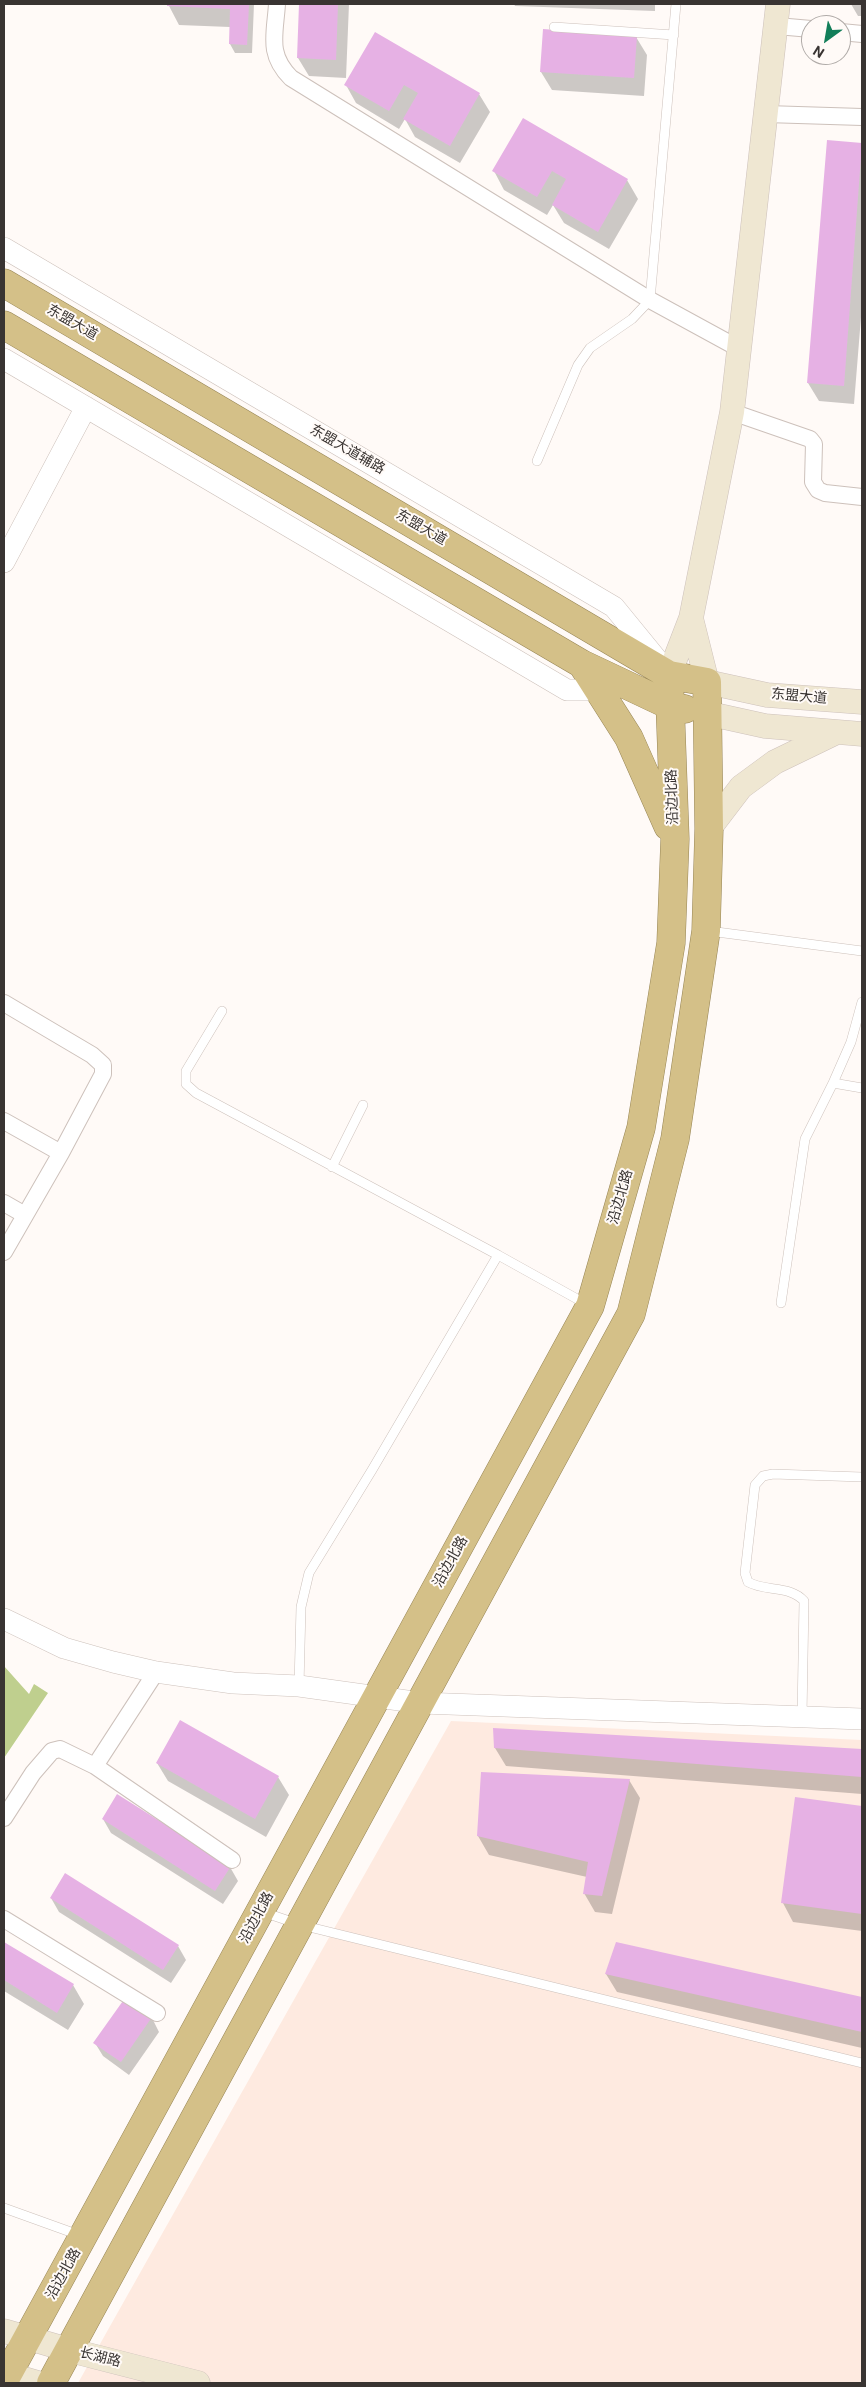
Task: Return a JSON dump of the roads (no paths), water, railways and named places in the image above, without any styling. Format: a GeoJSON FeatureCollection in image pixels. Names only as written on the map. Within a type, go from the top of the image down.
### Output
{"type":"FeatureCollection","features":[{"type":"Feature","properties":{"kind":"highway","name":"东盟大道"},"geometry":{"type":"LineString","coordinates":[[4,283],[669,674],[707,682]]}},
{"type":"Feature","properties":{"kind":"highway"},"geometry":{"type":"LineString","coordinates":[[4,325],[582,664],[669,705],[706,713]]}},
{"type":"Feature","properties":{"kind":"highway"},"geometry":{"type":"LineString","coordinates":[[582,664],[629,738],[674,840]]}},
{"type":"Feature","properties":{"kind":"highway","name":"沿边北路"},"geometry":{"type":"LineString","coordinates":[[5,2376],[16,2334],[84,2237],[590,1306],[641,1128],[671,944],[674,840],[669,674]]}},
{"type":"Feature","properties":{"kind":"highway"},"geometry":{"type":"LineString","coordinates":[[51,2383],[631,1314],[675,1139],[706,931],[709,829],[707,682]]}},
{"type":"Feature","properties":{"kind":"main road"},"geometry":{"type":"LineString","coordinates":[[669,674],[691,618],[732,412],[777,15]]}},
{"type":"Feature","properties":{"kind":"main road"},"geometry":{"type":"LineString","coordinates":[[691,618],[707,682]]}},
{"type":"Feature","properties":{"kind":"main road","name":"东盟大道"},"geometry":{"type":"LineString","coordinates":[[707,682],[767,695],[862,702]]}},
{"type":"Feature","properties":{"kind":"main road"},"geometry":{"type":"LineString","coordinates":[[706,713],[765,726],[862,734]]}},
{"type":"Feature","properties":{"kind":"main road"},"geometry":{"type":"LineString","coordinates":[[709,829],[741,787],[775,762],[837,732]]}},
{"type":"Feature","properties":{"kind":"main road","name":"长湖路"},"geometry":{"type":"LineString","coordinates":[[16,2334],[69,2350],[198,2383]]}},
{"type":"Feature","properties":{"kind":"main road"},"geometry":{"type":"LineString","coordinates":[[5,2376],[38,2383]]}},
{"type":"Feature","properties":{"kind":"street"},"geometry":{"type":"LineString","coordinates":[[277,4],[274,53],[280,67],[291,78],[650,300],[738,348]]}},
{"type":"Feature","properties":{"kind":"street"},"geometry":{"type":"LineString","coordinates":[[777,15],[801,25]]}},
{"type":"Feature","properties":{"kind":"street"},"geometry":{"type":"LineString","coordinates":[[766,114],[862,118]]}},
{"type":"Feature","properties":{"kind":"street","name":"东盟大道辅路"},"geometry":{"type":"LineString","coordinates":[[4,248],[614,607],[669,674]]}},
{"type":"Feature","properties":{"kind":"street"},"geometry":{"type":"LineString","coordinates":[[4,359],[567,690],[598,690],[669,705]]}},
{"type":"Feature","properties":{"kind":"street"},"geometry":{"type":"LineString","coordinates":[[4,562],[86,407]]}},
{"type":"Feature","properties":{"kind":"street"},"geometry":{"type":"LineString","coordinates":[[732,412],[810,439],[814,444],[813,482],[818,490],[825,494],[862,497]]}},
{"type":"Feature","properties":{"kind":"street"},"geometry":{"type":"LineString","coordinates":[[4,1003],[92,1054],[103,1065],[103,1074],[61,1153],[4,1252]]}},
{"type":"Feature","properties":{"kind":"street"},"geometry":{"type":"LineString","coordinates":[[4,1121],[61,1153]]}},
{"type":"Feature","properties":{"kind":"street"},"geometry":{"type":"LineString","coordinates":[[4,1203],[26,1215]]}},
{"type":"Feature","properties":{"kind":"street"},"geometry":{"type":"LineString","coordinates":[[4,1619],[64,1648],[156,1672],[233,1683],[299,1686],[421,1703],[862,1719]]}},
{"type":"Feature","properties":{"kind":"street"},"geometry":{"type":"LineString","coordinates":[[95,1766],[156,1672]]}},
{"type":"Feature","properties":{"kind":"street"},"geometry":{"type":"LineString","coordinates":[[4,1818],[33,1773],[52,1751],[60,1749],[95,1766],[232,1860]]}},
{"type":"Feature","properties":{"kind":"street"},"geometry":{"type":"LineString","coordinates":[[4,1919],[157,2013]]}},
{"type":"Feature","properties":{"kind":"lane"},"geometry":{"type":"LineString","coordinates":[[537,461],[578,365],[590,348],[632,319],[650,300],[676,4]]}},
{"type":"Feature","properties":{"kind":"lane"},"geometry":{"type":"LineString","coordinates":[[554,27],[674,35]]}},
{"type":"Feature","properties":{"kind":"lane"},"geometry":{"type":"LineString","coordinates":[[706,931],[862,951]]}},
{"type":"Feature","properties":{"kind":"lane"},"geometry":{"type":"LineString","coordinates":[[780,1303],[805,1140],[833,1083],[850,1042],[862,1002]]}},
{"type":"Feature","properties":{"kind":"lane"},"geometry":{"type":"LineString","coordinates":[[222,1011],[186,1071],[186,1084],[196,1093],[590,1306]]}},
{"type":"Feature","properties":{"kind":"lane"},"geometry":{"type":"LineString","coordinates":[[833,1083],[862,1088]]}},
{"type":"Feature","properties":{"kind":"lane"},"geometry":{"type":"LineString","coordinates":[[332,1167],[363,1106]]}},
{"type":"Feature","properties":{"kind":"lane"},"geometry":{"type":"LineString","coordinates":[[299,1686],[301,1607],[309,1573],[498,1256]]}},
{"type":"Feature","properties":{"kind":"lane"},"geometry":{"type":"LineString","coordinates":[[802,1716],[804,1601],[798,1594],[788,1591],[758,1588],[748,1582],[745,1573],[755,1485],[763,1476],[773,1474],[862,1477]]}},
{"type":"Feature","properties":{"kind":"lane"},"geometry":{"type":"LineString","coordinates":[[261,1911],[301,1925],[862,2063]]}},
{"type":"Feature","properties":{"kind":"lane"},"geometry":{"type":"LineString","coordinates":[[4,2208],[84,2237]]}}]}
